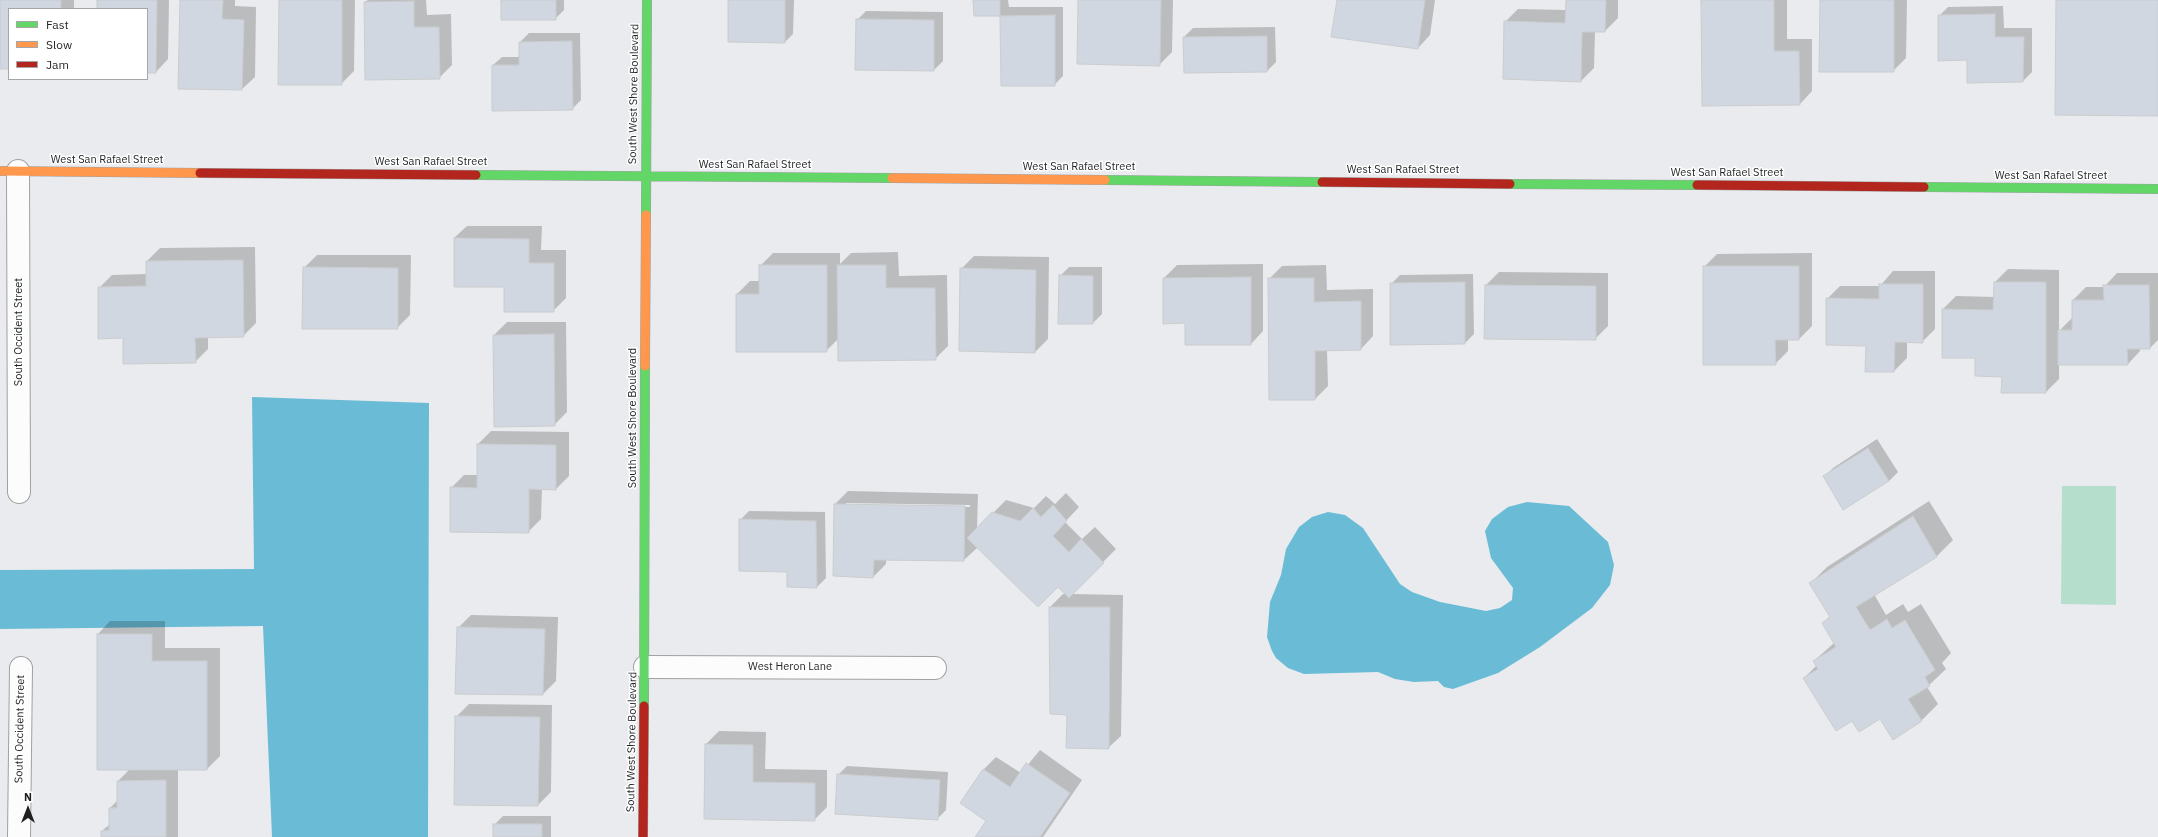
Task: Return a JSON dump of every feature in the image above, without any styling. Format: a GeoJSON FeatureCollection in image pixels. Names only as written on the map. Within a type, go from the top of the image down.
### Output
{"type":"FeatureCollection","features":[{"type":"Feature","properties":{"kind":"street","name":"South West Shore Boulevard"},"geometry":{"type":"LineString","coordinates":[[643,837],[647,0]]}},
{"type":"Feature","properties":{"kind":"street","name":"West San Rafael Street"},"geometry":{"type":"LineString","coordinates":[[9,171],[2158,188]]}},
{"type":"Feature","properties":{"kind":"street","name":"South Occident Street"},"geometry":{"type":"LineString","coordinates":[[9,171],[19,492]]}},
{"type":"Feature","properties":{"kind":"street","name":"West Heron Lane"},"geometry":{"type":"LineString","coordinates":[[645,667],[935,668]]}},
{"type":"Feature","properties":{"kind":"street","name":"South Occident Street"},"geometry":{"type":"LineString","coordinates":[[19,837],[21,668]]}},
{"type":"Feature","properties":{"kind":"green space"},"geometry":{"type":"Polygon","coordinates":[[[2062,486],[2116,486],[2116,605],[2061,604],[2062,486]]]}},
{"type":"Feature","properties":{"kind":"water"},"geometry":{"type":"Polygon","coordinates":[[[252,397],[429,403],[428,837],[272,837],[263,626],[0,629],[0,570],[254,569],[252,397]]]}},
{"type":"Feature","properties":{"kind":"water"},"geometry":{"type":"Polygon","coordinates":[[[1527,502],[1569,506],[1608,542],[1614,565],[1610,585],[1592,608],[1540,647],[1498,673],[1453,689],[1444,687],[1438,681],[1414,682],[1395,679],[1378,672],[1304,674],[1288,668],[1276,658],[1267,637],[1270,602],[1281,575],[1286,549],[1299,527],[1312,517],[1328,512],[1345,515],[1363,528],[1400,584],[1412,592],[1440,602],[1486,611],[1500,608],[1512,600],[1513,588],[1491,558],[1485,531],[1492,519],[1508,507],[1527,502]]]}},
{"type":"Feature","properties":{"kind":"building"},"geometry":{"type":"Polygon","coordinates":[[[0,0],[61,0],[61,8],[8,8],[8,69],[0,69],[0,0]]]}},
{"type":"Feature","properties":{"kind":"building"},"geometry":{"type":"Polygon","coordinates":[[[97,0],[157,0],[156,73],[148,73],[148,8],[97,8],[97,0]]]}},
{"type":"Feature","properties":{"kind":"building"},"geometry":{"type":"Polygon","coordinates":[[[180,0],[223,0],[222,19],[244,20],[242,90],[178,89],[180,0]]]}},
{"type":"Feature","properties":{"kind":"building"},"geometry":{"type":"Polygon","coordinates":[[[279,0],[342,0],[342,85],[278,85],[279,0]]]}},
{"type":"Feature","properties":{"kind":"building"},"geometry":{"type":"Polygon","coordinates":[[[501,0],[556,0],[556,20],[501,20],[501,0]]]}},
{"type":"Feature","properties":{"kind":"building"},"geometry":{"type":"Polygon","coordinates":[[[728,0],[785,0],[785,43],[728,42],[728,0]]]}},
{"type":"Feature","properties":{"kind":"building"},"geometry":{"type":"Polygon","coordinates":[[[973,0],[1000,0],[1000,16],[974,16],[973,0]]]}},
{"type":"Feature","properties":{"kind":"building"},"geometry":{"type":"Polygon","coordinates":[[[1078,0],[1161,0],[1160,66],[1077,64],[1078,0]]]}},
{"type":"Feature","properties":{"kind":"building"},"geometry":{"type":"Polygon","coordinates":[[[1337,0],[1425,0],[1418,49],[1331,37],[1337,0]]]}},
{"type":"Feature","properties":{"kind":"building"},"geometry":{"type":"Polygon","coordinates":[[[1566,0],[1606,0],[1605,32],[1582,32],[1581,82],[1503,79],[1504,21],[1565,23],[1566,0]]]}},
{"type":"Feature","properties":{"kind":"building"},"geometry":{"type":"Polygon","coordinates":[[[1701,0],[1774,0],[1774,51],[1799,51],[1800,105],[1702,106],[1701,0]]]}},
{"type":"Feature","properties":{"kind":"building"},"geometry":{"type":"Polygon","coordinates":[[[1820,0],[1894,0],[1894,72],[1819,72],[1820,0]]]}},
{"type":"Feature","properties":{"kind":"building"},"geometry":{"type":"Polygon","coordinates":[[[2056,0],[2158,0],[2158,116],[2055,115],[2056,0]]]}},
{"type":"Feature","properties":{"kind":"building"},"geometry":{"type":"Polygon","coordinates":[[[414,1],[414,27],[439,27],[440,79],[365,80],[364,2],[414,1]]]}},
{"type":"Feature","properties":{"kind":"building"},"geometry":{"type":"Polygon","coordinates":[[[1995,14],[1995,37],[2024,37],[2023,82],[1967,83],[1967,60],[1938,61],[1938,15],[1995,14]]]}},
{"type":"Feature","properties":{"kind":"building"},"geometry":{"type":"Polygon","coordinates":[[[1055,15],[1055,86],[1001,86],[1000,16],[1055,15]]]}},
{"type":"Feature","properties":{"kind":"building"},"geometry":{"type":"Polygon","coordinates":[[[856,19],[934,20],[934,71],[855,70],[856,19]]]}},
{"type":"Feature","properties":{"kind":"building"},"geometry":{"type":"Polygon","coordinates":[[[1267,36],[1267,72],[1184,73],[1183,37],[1267,36]]]}},
{"type":"Feature","properties":{"kind":"building"},"geometry":{"type":"Polygon","coordinates":[[[572,41],[573,110],[492,111],[492,65],[519,65],[519,42],[572,41]]]}},
{"type":"Feature","properties":{"kind":"building"},"geometry":{"type":"Polygon","coordinates":[[[454,238],[529,239],[529,263],[554,263],[554,312],[504,312],[504,287],[454,287],[454,238]]]}},
{"type":"Feature","properties":{"kind":"building"},"geometry":{"type":"Polygon","coordinates":[[[243,260],[244,337],[195,338],[196,363],[123,364],[123,338],[98,339],[98,287],[146,286],[146,261],[243,260]]]}},
{"type":"Feature","properties":{"kind":"building"},"geometry":{"type":"Polygon","coordinates":[[[759,265],[827,265],[827,352],[736,352],[736,294],[759,294],[759,265]]]}},
{"type":"Feature","properties":{"kind":"building"},"geometry":{"type":"Polygon","coordinates":[[[837,265],[886,265],[886,288],[935,288],[936,360],[838,361],[837,265]]]}},
{"type":"Feature","properties":{"kind":"building"},"geometry":{"type":"Polygon","coordinates":[[[1703,266],[1799,266],[1799,340],[1775,340],[1776,365],[1703,365],[1703,266]]]}},
{"type":"Feature","properties":{"kind":"building"},"geometry":{"type":"Polygon","coordinates":[[[303,267],[398,268],[398,329],[302,329],[303,267]]]}},
{"type":"Feature","properties":{"kind":"building"},"geometry":{"type":"Polygon","coordinates":[[[960,268],[1036,270],[1035,353],[959,351],[960,268]]]}},
{"type":"Feature","properties":{"kind":"building"},"geometry":{"type":"Polygon","coordinates":[[[1059,275],[1093,276],[1093,324],[1058,324],[1059,275]]]}},
{"type":"Feature","properties":{"kind":"building"},"geometry":{"type":"Polygon","coordinates":[[[1251,277],[1251,345],[1185,345],[1185,323],[1163,324],[1163,278],[1251,277]]]}},
{"type":"Feature","properties":{"kind":"building"},"geometry":{"type":"Polygon","coordinates":[[[1268,278],[1314,278],[1314,302],[1361,301],[1361,350],[1315,351],[1315,400],[1269,400],[1268,278]]]}},
{"type":"Feature","properties":{"kind":"building"},"geometry":{"type":"Polygon","coordinates":[[[1465,282],[1465,344],[1390,345],[1390,283],[1465,282]]]}},
{"type":"Feature","properties":{"kind":"building"},"geometry":{"type":"Polygon","coordinates":[[[1994,282],[2046,282],[2046,393],[2001,393],[2002,377],[1975,376],[1975,358],[1942,358],[1942,309],[1993,310],[1994,282]]]}},
{"type":"Feature","properties":{"kind":"building"},"geometry":{"type":"Polygon","coordinates":[[[1879,284],[1923,284],[1923,343],[1895,342],[1894,372],[1865,372],[1866,346],[1826,345],[1826,298],[1879,299],[1879,284]]]}},
{"type":"Feature","properties":{"kind":"building"},"geometry":{"type":"Polygon","coordinates":[[[1485,285],[1596,286],[1596,340],[1484,339],[1485,285]]]}},
{"type":"Feature","properties":{"kind":"building"},"geometry":{"type":"Polygon","coordinates":[[[2103,285],[2149,285],[2150,349],[2127,349],[2128,365],[2058,365],[2058,330],[2072,330],[2072,300],[2104,300],[2103,285]]]}},
{"type":"Feature","properties":{"kind":"building"},"geometry":{"type":"Polygon","coordinates":[[[554,334],[555,426],[494,427],[493,335],[554,334]]]}},
{"type":"Feature","properties":{"kind":"building"},"geometry":{"type":"Polygon","coordinates":[[[477,444],[556,445],[556,490],[529,489],[529,533],[450,532],[450,487],[477,488],[477,444]]]}},
{"type":"Feature","properties":{"kind":"building"},"geometry":{"type":"Polygon","coordinates":[[[1868,448],[1889,481],[1843,510],[1823,476],[1868,448]]]}},
{"type":"Feature","properties":{"kind":"building"},"geometry":{"type":"Polygon","coordinates":[[[834,504],[965,506],[964,561],[874,560],[873,578],[833,576],[834,504]]]}},
{"type":"Feature","properties":{"kind":"building"},"geometry":{"type":"Polygon","coordinates":[[[1053,505],[1067,521],[1053,536],[1069,552],[1081,539],[1104,563],[1069,598],[1058,587],[1038,607],[967,538],[992,512],[1020,521],[1033,508],[1041,517],[1053,505]]]}},
{"type":"Feature","properties":{"kind":"building"},"geometry":{"type":"Polygon","coordinates":[[[1913,516],[1937,557],[1856,607],[1870,630],[1887,619],[1892,628],[1905,620],[1935,670],[1925,677],[1930,686],[1908,699],[1922,721],[1893,740],[1880,719],[1859,732],[1852,721],[1836,731],[1803,678],[1818,669],[1813,661],[1836,647],[1822,623],[1830,617],[1809,583],[1913,516]]]}},
{"type":"Feature","properties":{"kind":"building"},"geometry":{"type":"Polygon","coordinates":[[[739,519],[816,521],[817,588],[787,587],[787,572],[739,571],[739,519]]]}},
{"type":"Feature","properties":{"kind":"building"},"geometry":{"type":"Polygon","coordinates":[[[1049,607],[1110,607],[1109,749],[1066,748],[1067,715],[1050,714],[1049,607]]]}},
{"type":"Feature","properties":{"kind":"building"},"geometry":{"type":"Polygon","coordinates":[[[457,627],[545,629],[543,695],[455,694],[457,627]]]}},
{"type":"Feature","properties":{"kind":"building"},"geometry":{"type":"Polygon","coordinates":[[[97,634],[152,634],[152,661],[207,661],[207,770],[97,770],[97,634]]]}},
{"type":"Feature","properties":{"kind":"building"},"geometry":{"type":"Polygon","coordinates":[[[455,716],[540,717],[538,806],[454,805],[455,716]]]}},
{"type":"Feature","properties":{"kind":"building"},"geometry":{"type":"Polygon","coordinates":[[[705,744],[753,745],[753,782],[815,783],[815,821],[704,819],[705,744]]]}},
{"type":"Feature","properties":{"kind":"building"},"geometry":{"type":"Polygon","coordinates":[[[1026,763],[1070,793],[1040,837],[975,837],[986,821],[960,803],[983,769],[1010,787],[1026,763]]]}},
{"type":"Feature","properties":{"kind":"building"},"geometry":{"type":"Polygon","coordinates":[[[837,774],[940,780],[938,820],[835,814],[837,774]]]}},
{"type":"Feature","properties":{"kind":"building"},"geometry":{"type":"Polygon","coordinates":[[[166,780],[166,837],[101,837],[101,831],[109,830],[109,808],[117,808],[117,781],[166,780]]]}},
{"type":"Feature","properties":{"kind":"building"},"geometry":{"type":"Polygon","coordinates":[[[493,824],[542,824],[542,837],[493,837],[493,824]]]}},
{"type":"Feature","properties":{"kind":"traffic: fast"},"geometry":{"type":"LineString","coordinates":[[646,215],[647,0]]}},
{"type":"Feature","properties":{"kind":"traffic: fast"},"geometry":{"type":"LineString","coordinates":[[476,175],[892,178]]}},
{"type":"Feature","properties":{"kind":"traffic: fast"},"geometry":{"type":"LineString","coordinates":[[1105,180],[1322,182]]}},
{"type":"Feature","properties":{"kind":"traffic: fast"},"geometry":{"type":"LineString","coordinates":[[1510,184],[1697,185]]}},
{"type":"Feature","properties":{"kind":"traffic: fast"},"geometry":{"type":"LineString","coordinates":[[1924,187],[2158,189]]}},
{"type":"Feature","properties":{"kind":"traffic: fast"},"geometry":{"type":"LineString","coordinates":[[644,706],[645,366]]}},
{"type":"Feature","properties":{"kind":"traffic: slow"},"geometry":{"type":"LineString","coordinates":[[0,171],[200,173]]}},
{"type":"Feature","properties":{"kind":"traffic: slow"},"geometry":{"type":"LineString","coordinates":[[892,178],[1105,180]]}},
{"type":"Feature","properties":{"kind":"traffic: slow"},"geometry":{"type":"LineString","coordinates":[[645,366],[646,215]]}},
{"type":"Feature","properties":{"kind":"traffic: jam"},"geometry":{"type":"LineString","coordinates":[[200,173],[476,175]]}},
{"type":"Feature","properties":{"kind":"traffic: jam"},"geometry":{"type":"LineString","coordinates":[[1322,182],[1510,184]]}},
{"type":"Feature","properties":{"kind":"traffic: jam"},"geometry":{"type":"LineString","coordinates":[[1697,185],[1924,187]]}},
{"type":"Feature","properties":{"kind":"traffic: jam"},"geometry":{"type":"LineString","coordinates":[[643,837],[644,706]]}}]}
